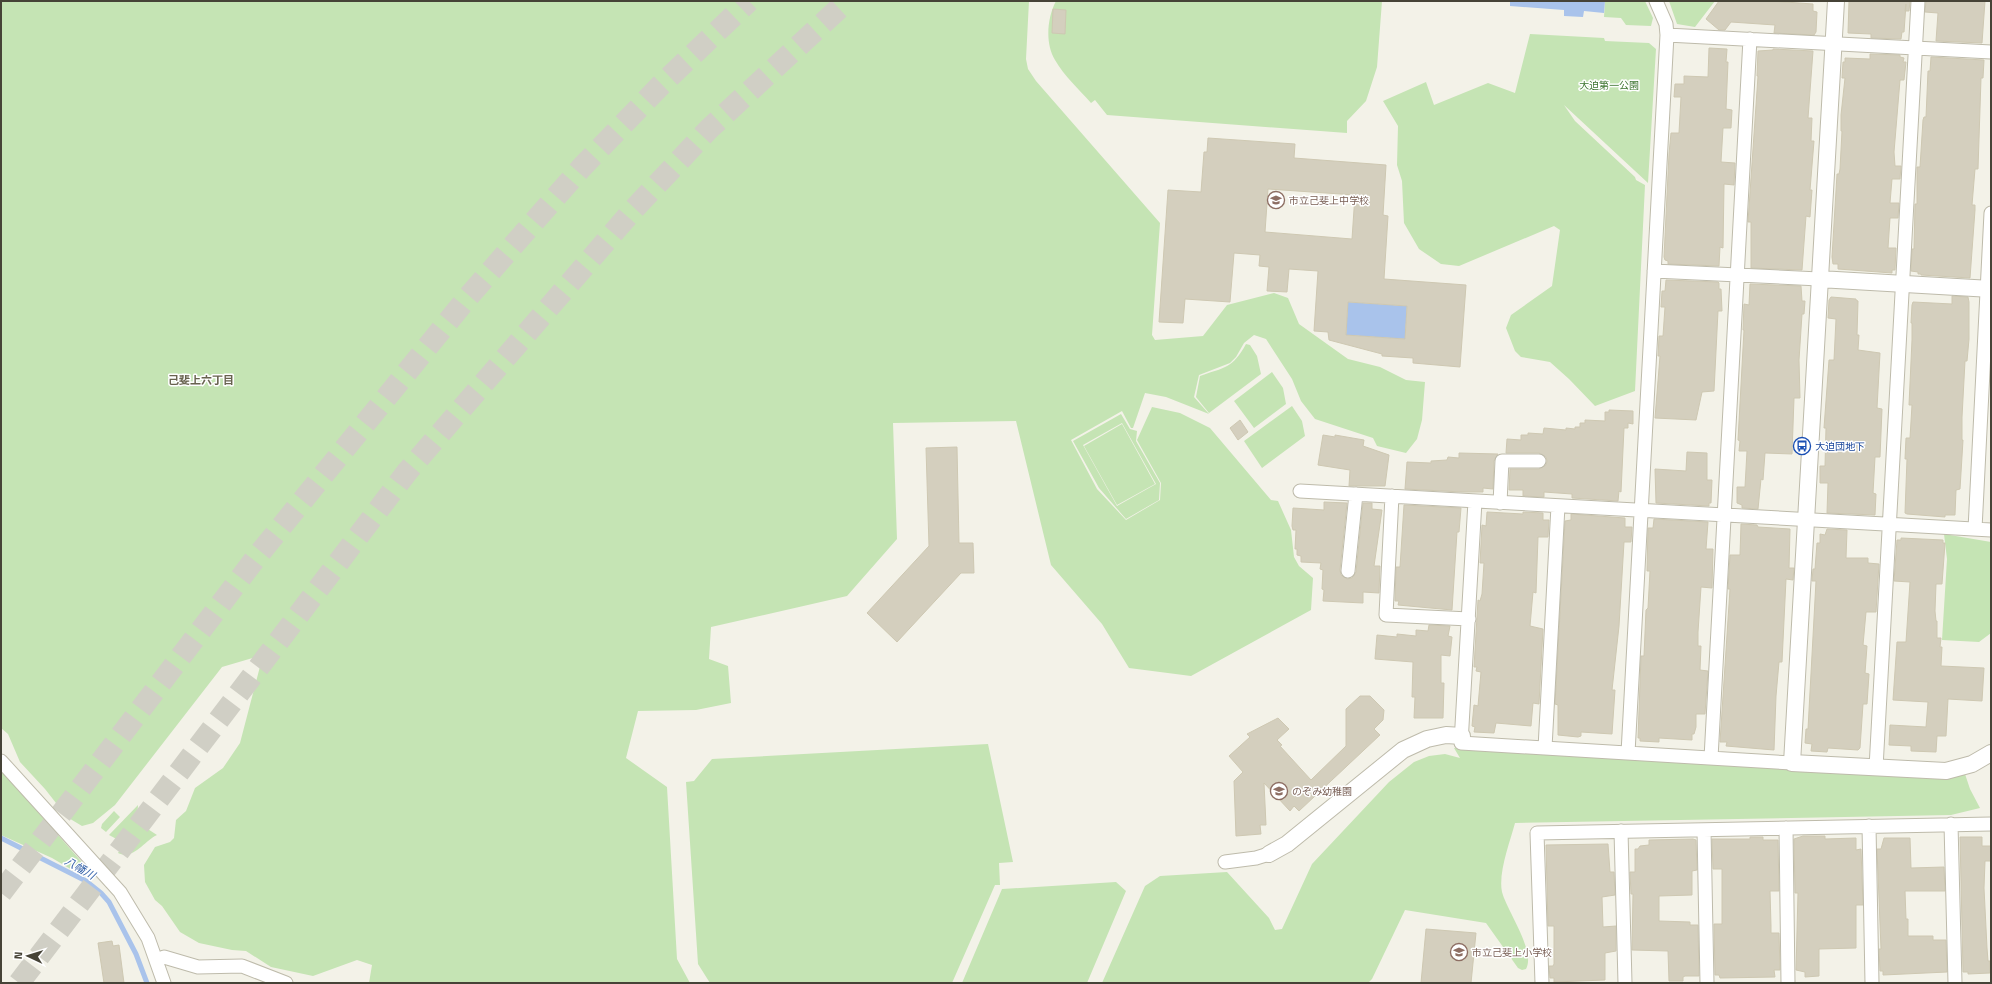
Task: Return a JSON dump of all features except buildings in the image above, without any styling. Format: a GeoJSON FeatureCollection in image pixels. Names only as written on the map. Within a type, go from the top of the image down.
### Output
{"type":"FeatureCollection","features":[{"type":"Feature","properties":{"kind":"street"},"geometry":{"type":"LineString","coordinates":[[1628,753],[1667,35],[1666,24],[1656,1]]}},
{"type":"Feature","properties":{"kind":"street"},"geometry":{"type":"LineString","coordinates":[[1792,763],[1832,44],[1836,1]]}},
{"type":"Feature","properties":{"kind":"street"},"geometry":{"type":"LineString","coordinates":[[1876,768],[1904,284],[1918,1]]}},
{"type":"Feature","properties":{"kind":"street"},"geometry":{"type":"LineString","coordinates":[[1667,35],[1991,52]]}},
{"type":"Feature","properties":{"kind":"street"},"geometry":{"type":"LineString","coordinates":[[1711,758],[1750,39]]}},
{"type":"Feature","properties":{"kind":"street"},"geometry":{"type":"LineString","coordinates":[[1975,530],[1989,289],[1991,213]]}},
{"type":"Feature","properties":{"kind":"street"},"geometry":{"type":"LineString","coordinates":[[1654,271],[1989,289]]}},
{"type":"Feature","properties":{"kind":"street"},"geometry":{"type":"LineString","coordinates":[[1500,503],[1502,461],[1539,461]]}},
{"type":"Feature","properties":{"kind":"street"},"geometry":{"type":"LineString","coordinates":[[1300,491],[1991,530]]}},
{"type":"Feature","properties":{"kind":"street"},"geometry":{"type":"LineString","coordinates":[[1348,571],[1356,494]]}},
{"type":"Feature","properties":{"kind":"street"},"geometry":{"type":"LineString","coordinates":[[1392,496],[1386,615],[1469,619]]}},
{"type":"Feature","properties":{"kind":"street"},"geometry":{"type":"LineString","coordinates":[[1475,501],[1461,743],[1946,771],[1972,764],[1991,753]]}},
{"type":"Feature","properties":{"kind":"street"},"geometry":{"type":"LineString","coordinates":[[1545,748],[1558,506]]}},
{"type":"Feature","properties":{"kind":"street"},"geometry":{"type":"LineString","coordinates":[[1225,862],[1256,858],[1269,854],[1287,844],[1403,750],[1427,740],[1446,736],[1462,736]]}},
{"type":"Feature","properties":{"kind":"street"},"geometry":{"type":"LineString","coordinates":[[1,761],[120,892],[143,928],[164,983]]}},
{"type":"Feature","properties":{"kind":"street"},"geometry":{"type":"LineString","coordinates":[[1951,824],[1955,983]]}},
{"type":"Feature","properties":{"kind":"street"},"geometry":{"type":"LineString","coordinates":[[1542,983],[1537,833],[1991,824]]}},
{"type":"Feature","properties":{"kind":"street"},"geometry":{"type":"LineString","coordinates":[[1869,826],[1872,983]]}},
{"type":"Feature","properties":{"kind":"street"},"geometry":{"type":"LineString","coordinates":[[1786,828],[1788,983]]}},
{"type":"Feature","properties":{"kind":"street"},"geometry":{"type":"LineString","coordinates":[[1704,830],[1707,983]]}},
{"type":"Feature","properties":{"kind":"street"},"geometry":{"type":"LineString","coordinates":[[1621,831],[1625,983]]}},
{"type":"Feature","properties":{"kind":"street"},"geometry":{"type":"LineString","coordinates":[[156,960],[164,957],[198,967],[242,966],[286,983]]}},
{"type":"Feature","properties":{"kind":"green space"},"geometry":{"type":"Polygon","coordinates":[[[1,1],[1029,1],[1026,59],[1028,69],[1036,81],[1160,223],[1152,335],[1155,340],[1203,336],[1227,305],[1274,293],[1288,298],[1299,324],[1348,359],[1380,367],[1406,380],[1425,382],[1422,420],[1417,439],[1406,453],[1377,446],[1373,438],[1315,419],[1301,401],[1292,379],[1266,339],[1254,335],[1244,343],[1236,357],[1230,363],[1199,375],[1194,397],[1209,414],[1166,397],[1145,393],[1133,428],[1131,428],[1122,411],[1071,440],[1097,489],[1126,520],[1160,500],[1161,483],[1137,440],[1152,407],[1180,413],[1210,428],[1271,500],[1278,501],[1291,530],[1294,557],[1299,566],[1313,578],[1311,610],[1191,676],[1129,668],[1102,624],[1051,565],[1016,421],[893,423],[897,539],[847,596],[711,627],[709,659],[728,666],[731,703],[696,710],[638,711],[626,758],[667,787],[677,959],[690,983],[369,983],[372,965],[357,960],[313,976],[271,967],[246,951],[232,950],[199,943],[180,932],[162,906],[155,900],[145,882],[144,865],[155,847],[170,842],[174,838],[176,820],[186,811],[195,788],[223,768],[240,743],[263,655],[222,667],[115,805],[93,823],[82,826],[67,817],[45,789],[20,762],[8,734],[1,728],[1,1]]]}},
{"type":"Feature","properties":{"kind":"green space"},"geometry":{"type":"Polygon","coordinates":[[[1056,1],[1382,1],[1377,67],[1366,101],[1347,121],[1347,133],[1107,115],[1095,100],[1091,103],[1072,82],[1063,72],[1052,54],[1048,31],[1051,15],[1056,1]]]}},
{"type":"Feature","properties":{"kind":"green space"},"geometry":{"type":"Polygon","coordinates":[[[1605,1],[1645,1],[1653,18],[1651,26],[1626,25],[1621,18],[1604,17],[1605,1]]]}},
{"type":"Feature","properties":{"kind":"green space"},"geometry":{"type":"Polygon","coordinates":[[[1669,1],[1715,1],[1695,27],[1677,24],[1669,1]]]}},
{"type":"Feature","properties":{"kind":"green space","name":"大迫第一公園"},"geometry":{"type":"Polygon","coordinates":[[[1530,34],[1604,38],[1605,41],[1649,43],[1656,49],[1648,183],[1564,105],[1575,121],[1635,177],[1636,180],[1645,185],[1635,391],[1595,406],[1550,362],[1521,357],[1515,351],[1506,328],[1511,315],[1552,286],[1560,230],[1554,226],[1459,266],[1441,264],[1419,249],[1404,223],[1402,181],[1397,165],[1398,126],[1383,101],[1426,82],[1434,105],[1488,83],[1515,93],[1530,34]]]}},
{"type":"Feature","properties":{"kind":"green space"},"geometry":{"type":"Polygon","coordinates":[[[1246,344],[1250,345],[1257,356],[1261,374],[1209,413],[1196,397],[1200,376],[1222,369],[1232,363],[1246,344]]]}},
{"type":"Feature","properties":{"kind":"green space"},"geometry":{"type":"Polygon","coordinates":[[[1272,372],[1283,388],[1286,404],[1254,428],[1234,401],[1272,372]]]}},
{"type":"Feature","properties":{"kind":"green space"},"geometry":{"type":"Polygon","coordinates":[[[1292,406],[1302,421],[1305,436],[1262,468],[1244,441],[1292,406]]]}},
{"type":"Feature","properties":{"kind":"green space"},"geometry":{"type":"Polygon","coordinates":[[[1121,414],[1130,429],[1137,431],[1136,441],[1160,483],[1159,500],[1126,519],[1099,488],[1073,441],[1121,414]],[[1122,423],[1083,445],[1117,506],[1156,484],[1122,423]]]}},
{"type":"Feature","properties":{"kind":"green space"},"geometry":{"type":"Polygon","coordinates":[[[1122,424],[1155,484],[1117,505],[1084,446],[1122,424]]]}},
{"type":"Feature","properties":{"kind":"green space"},"geometry":{"type":"Polygon","coordinates":[[[1944,534],[1991,542],[1991,633],[1979,642],[1942,640],[1947,559],[1944,534]]]}},
{"type":"Feature","properties":{"kind":"green space"},"geometry":{"type":"Polygon","coordinates":[[[988,744],[1013,862],[999,863],[1000,885],[995,885],[952,983],[710,983],[698,964],[686,782],[694,781],[712,759],[988,744]]]}},
{"type":"Feature","properties":{"kind":"green space"},"geometry":{"type":"Polygon","coordinates":[[[1454,748],[1935,779],[1965,774],[1970,789],[1980,808],[1951,815],[1515,823],[1505,858],[1501,884],[1505,900],[1520,931],[1527,952],[1528,961],[1526,969],[1522,970],[1518,968],[1486,923],[1405,910],[1372,979],[1368,983],[1102,983],[1145,886],[1160,876],[1227,872],[1269,918],[1275,930],[1282,929],[1312,864],[1389,782],[1414,762],[1429,756],[1445,754],[1460,758],[1454,748]]]}},
{"type":"Feature","properties":{"kind":"green space"},"geometry":{"type":"Polygon","coordinates":[[[1,770],[87,868],[79,874],[52,858],[1,835],[1,770]]]}},
{"type":"Feature","properties":{"kind":"green space"},"geometry":{"type":"Polygon","coordinates":[[[138,805],[137,822],[157,835],[134,852],[129,854],[118,853],[124,843],[109,835],[138,805]]]}},
{"type":"Feature","properties":{"kind":"green space"},"geometry":{"type":"Polygon","coordinates":[[[114,811],[120,817],[106,832],[101,828],[102,824],[114,811]]]}},
{"type":"Feature","properties":{"kind":"green space"},"geometry":{"type":"Polygon","coordinates":[[[1116,882],[1126,891],[1087,983],[962,983],[1002,889],[1116,882]]]}},
{"type":"Feature","properties":{"kind":"water"},"geometry":{"type":"Polygon","coordinates":[[[1510,1],[1605,1],[1604,13],[1584,11],[1583,17],[1564,16],[1564,10],[1510,6],[1510,1]]]}},
{"type":"Feature","properties":{"kind":"water"},"geometry":{"type":"Polygon","coordinates":[[[1348,302],[1407,306],[1405,339],[1346,335],[1348,302]]]}},
{"type":"Feature","properties":{"kind":"waterway","name":"八幡川"},"geometry":{"type":"LineString","coordinates":[[1,838],[86,881],[101,893],[109,902],[136,954],[147,983]]}},
{"type":"Feature","properties":{"kind":"tunnel"},"geometry":{"type":"LineString","coordinates":[[1,893],[255,559],[468,297],[582,167],[661,85],[749,1]]}},
{"type":"Feature","properties":{"kind":"tunnel"},"geometry":{"type":"LineString","coordinates":[[19,983],[407,472],[633,210],[709,129],[847,1]]}},
{"type":"Feature","properties":{"kind":"place","name":"市立己斐上中学校"},"geometry":{"type":"Point","coordinates":[1276,200]}},
{"type":"Feature","properties":{"kind":"place","name":"大迫団地下"},"geometry":{"type":"Point","coordinates":[1802,446]}},
{"type":"Feature","properties":{"kind":"place","name":"のぞみ幼稚園"},"geometry":{"type":"Point","coordinates":[1279,791]}},
{"type":"Feature","properties":{"kind":"place","name":"市立己斐上小学校"},"geometry":{"type":"Point","coordinates":[1459,952]}},
{"type":"Feature","properties":{"kind":"district","name":"己斐上六丁目"},"geometry":{"type":"Point","coordinates":[201,380]}}]}
